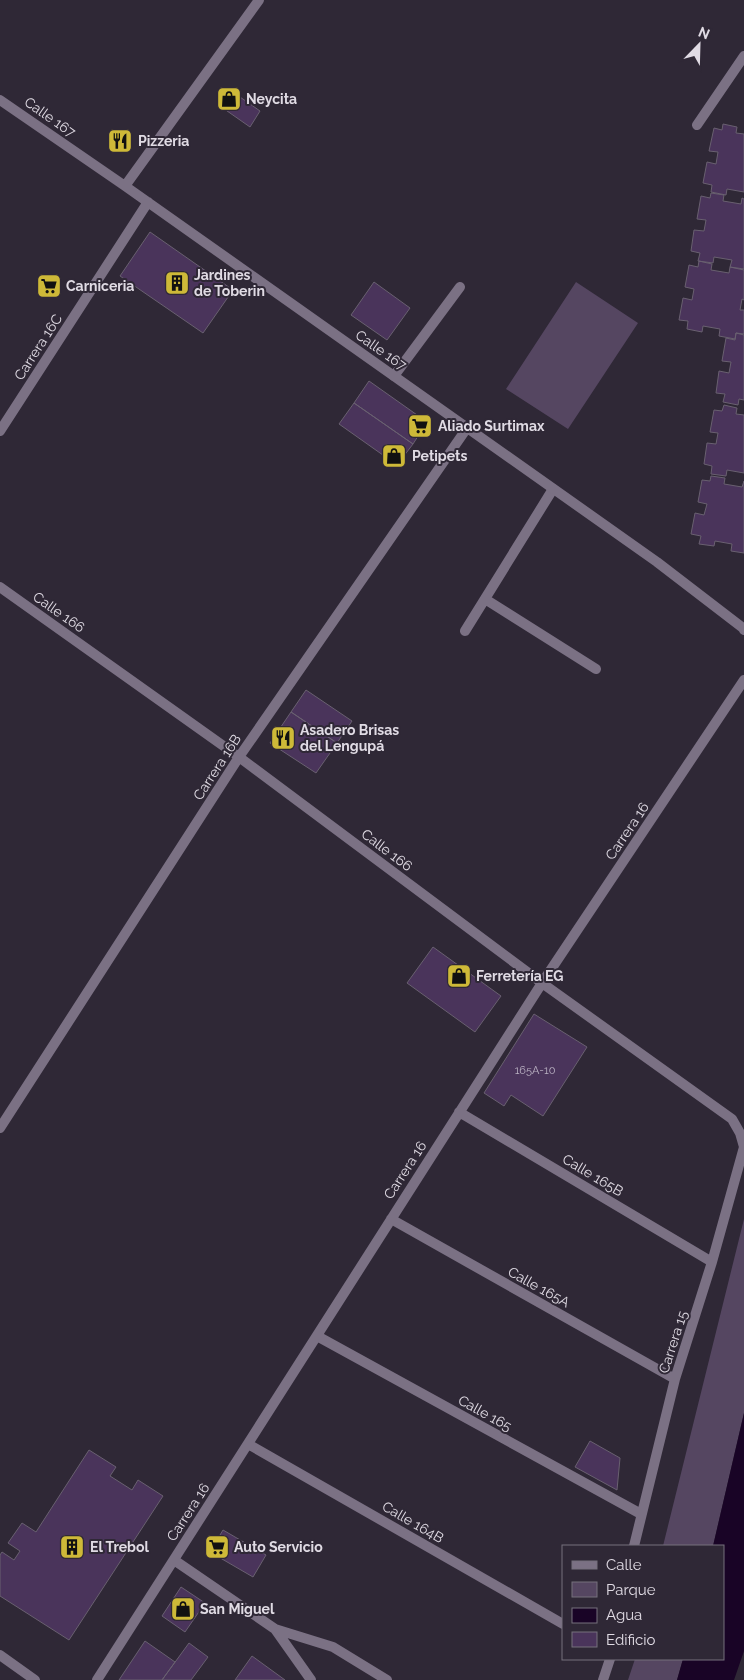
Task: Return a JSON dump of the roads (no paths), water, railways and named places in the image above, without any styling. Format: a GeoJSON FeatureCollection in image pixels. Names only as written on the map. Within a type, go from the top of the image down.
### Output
{"type":"FeatureCollection","features":[{"type":"Feature","properties":{"kind":"street"},"geometry":{"type":"LineString","coordinates":[[125,186],[259,0]]}},
{"type":"Feature","properties":{"kind":"street"},"geometry":{"type":"LineString","coordinates":[[697,125],[744,56]]}},
{"type":"Feature","properties":{"kind":"street","name":"Calle 167"},"geometry":{"type":"LineString","coordinates":[[0,100],[148,202],[657,562],[743,629]]}},
{"type":"Feature","properties":{"kind":"street","name":"Carrera 16C"},"geometry":{"type":"LineString","coordinates":[[0,431],[148,202]]}},
{"type":"Feature","properties":{"kind":"street"},"geometry":{"type":"LineString","coordinates":[[394,376],[460,287]]}},
{"type":"Feature","properties":{"kind":"street","name":"Carrera 16B"},"geometry":{"type":"LineString","coordinates":[[0,1128],[239,757],[467,428]]}},
{"type":"Feature","properties":{"kind":"street"},"geometry":{"type":"LineString","coordinates":[[465,631],[554,489]]}},
{"type":"Feature","properties":{"kind":"street","name":"Calle 166"},"geometry":{"type":"LineString","coordinates":[[0,587],[239,757],[542,983],[732,1119],[740,1133],[744,1147]]}},
{"type":"Feature","properties":{"kind":"street"},"geometry":{"type":"LineString","coordinates":[[485,599],[596,670]]}},
{"type":"Feature","properties":{"kind":"street","name":"Carrera 16"},"geometry":{"type":"LineString","coordinates":[[97,1680],[542,983],[744,680]]}},
{"type":"Feature","properties":{"kind":"street","name":"Calle 165B"},"geometry":{"type":"LineString","coordinates":[[459,1112],[712,1262]]}},
{"type":"Feature","properties":{"kind":"street","name":"Carrera 15"},"geometry":{"type":"LineString","coordinates":[[634,1545],[675,1379],[712,1262],[744,1147]]}},
{"type":"Feature","properties":{"kind":"street","name":"Calle 165A"},"geometry":{"type":"LineString","coordinates":[[390,1219],[675,1379]]}},
{"type":"Feature","properties":{"kind":"street","name":"Calle 165"},"geometry":{"type":"LineString","coordinates":[[317,1336],[641,1514]]}},
{"type":"Feature","properties":{"kind":"street","name":"Calle 164B"},"geometry":{"type":"LineString","coordinates":[[248,1444],[562,1623]]}},
{"type":"Feature","properties":{"kind":"street"},"geometry":{"type":"LineString","coordinates":[[174,1560],[275,1629],[333,1647],[388,1680]]}},
{"type":"Feature","properties":{"kind":"street"},"geometry":{"type":"LineString","coordinates":[[275,1629],[311,1680]]}},
{"type":"Feature","properties":{"kind":"street"},"geometry":{"type":"LineString","coordinates":[[0,1655],[35,1680]]}},
{"type":"Feature","properties":{"kind":"street"},"geometry":{"type":"LineString","coordinates":[[603,1680],[610,1660]]}},
{"type":"Feature","properties":{"kind":"water"},"geometry":{"type":"Polygon","coordinates":[[[744,1413],[744,1651],[734,1680],[677,1680],[683,1660],[724,1660],[724,1545],[713,1545],[744,1413]]]}},
{"type":"Feature","properties":{"kind":"place","name":"Neycita"},"geometry":{"type":"Point","coordinates":[229,99]}},
{"type":"Feature","properties":{"kind":"place","name":"Pizzeria"},"geometry":{"type":"Point","coordinates":[120,141]}},
{"type":"Feature","properties":{"kind":"place","name":"Jardines de Toberin"},"geometry":{"type":"Point","coordinates":[177,283]}},
{"type":"Feature","properties":{"kind":"place","name":"Carniceria"},"geometry":{"type":"Point","coordinates":[49,286]}},
{"type":"Feature","properties":{"kind":"place","name":"Aliado Surtimax"},"geometry":{"type":"Point","coordinates":[420,426]}},
{"type":"Feature","properties":{"kind":"place","name":"Petipets"},"geometry":{"type":"Point","coordinates":[394,456]}},
{"type":"Feature","properties":{"kind":"place","name":"Asadero Brisas del Lengupá"},"geometry":{"type":"Point","coordinates":[283,738]}},
{"type":"Feature","properties":{"kind":"place","name":"Ferretería EG"},"geometry":{"type":"Point","coordinates":[459,976]}},
{"type":"Feature","properties":{"kind":"place","name":"El Trebol"},"geometry":{"type":"Point","coordinates":[72,1547]}},
{"type":"Feature","properties":{"kind":"place","name":"Auto Servicio"},"geometry":{"type":"Point","coordinates":[217,1547]}},
{"type":"Feature","properties":{"kind":"place","name":"San Miguel"},"geometry":{"type":"Point","coordinates":[183,1609]}}]}
